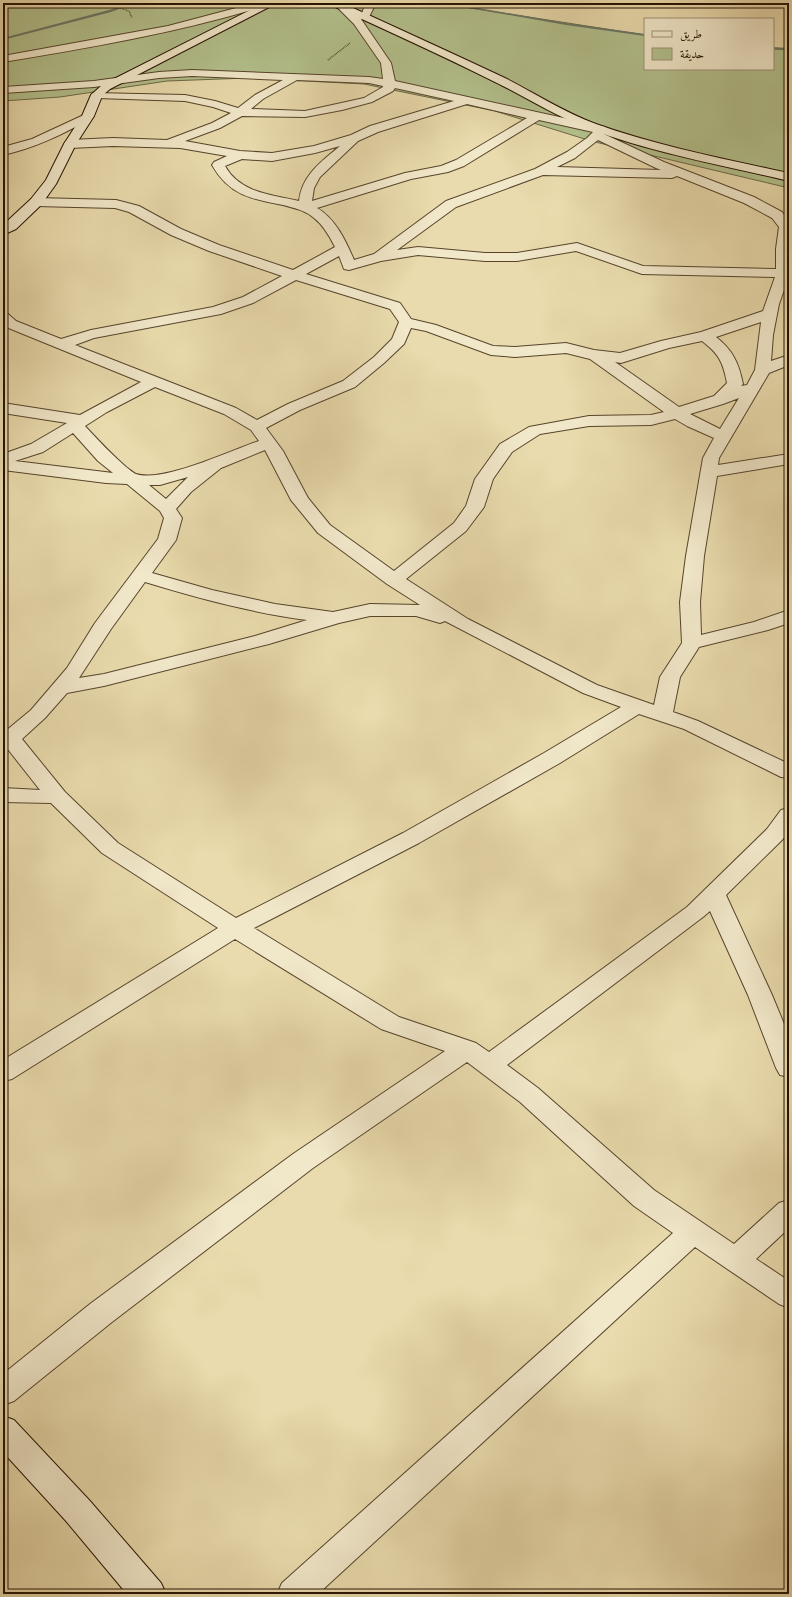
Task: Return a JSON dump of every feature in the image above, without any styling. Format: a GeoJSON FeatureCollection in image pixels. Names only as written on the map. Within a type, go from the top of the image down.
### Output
{"type":"FeatureCollection","features":[{"type":"Feature","properties":{"kind":"street"},"geometry":{"type":"LineString","coordinates":[[3,59],[156,32],[201,22],[264,3]]}},
{"type":"Feature","properties":{"kind":"street"},"geometry":{"type":"LineString","coordinates":[[3,231],[11,226],[36,202],[52,181],[70,144],[88,116],[97,95],[106,87],[272,3]]}},
{"type":"Feature","properties":{"kind":"street"},"geometry":{"type":"LineString","coordinates":[[364,17],[370,3]]}},
{"type":"Feature","properties":{"kind":"street"},"geometry":{"type":"LineString","coordinates":[[97,95],[185,98],[215,104],[240,112],[305,114],[323,112],[368,100],[389,89],[386,63],[358,22],[339,5]]}},
{"type":"Feature","properties":{"kind":"street"},"geometry":{"type":"LineString","coordinates":[[339,5],[447,54],[684,175],[749,200],[777,215],[787,228],[783,249],[783,273],[779,300],[770,314],[763,370],[711,458],[695,556],[690,602],[692,643],[670,677],[662,715]]}},
{"type":"Feature","properties":{"kind":"street"},"geometry":{"type":"LineString","coordinates":[[3,90],[116,82],[159,75],[192,73],[369,80],[423,90],[466,101],[538,116],[662,148],[789,177]]}},
{"type":"Feature","properties":{"kind":"street"},"geometry":{"type":"LineString","coordinates":[[167,144],[202,131],[240,112],[259,97],[296,78]]}},
{"type":"Feature","properties":{"kind":"street"},"geometry":{"type":"LineString","coordinates":[[70,144],[113,142],[180,144],[240,156],[272,157],[315,149],[355,138],[374,129],[466,101]]}},
{"type":"Feature","properties":{"kind":"street"},"geometry":{"type":"LineString","coordinates":[[3,151],[52,136],[88,116]]}},
{"type":"Feature","properties":{"kind":"street"},"geometry":{"type":"LineString","coordinates":[[306,207],[409,176],[444,169],[460,163],[538,116]]}},
{"type":"Feature","properties":{"kind":"street"},"geometry":{"type":"LineString","coordinates":[[379,257],[451,204],[539,172],[571,155],[599,132]]}},
{"type":"Feature","properties":{"kind":"street"},"geometry":{"type":"LineString","coordinates":[[306,207],[308,188],[316,173],[344,150],[355,138]]}},
{"type":"Feature","properties":{"kind":"street"},"geometry":{"type":"LineString","coordinates":[[240,156],[218,165],[222,176],[232,186],[248,193],[306,207],[321,217],[342,249],[359,294]]}},
{"type":"Feature","properties":{"kind":"street"},"geometry":{"type":"LineString","coordinates":[[539,172],[595,171],[684,175]]}},
{"type":"Feature","properties":{"kind":"street"},"geometry":{"type":"LineString","coordinates":[[36,202],[116,204],[128,207],[176,232],[214,248],[268,267],[395,306],[406,322],[431,328],[491,350],[515,352],[566,348],[621,358],[666,344],[705,336],[770,314]]}},
{"type":"Feature","properties":{"kind":"street"},"geometry":{"type":"LineString","coordinates":[[349,266],[379,257],[418,251],[485,257],[517,257],[577,247],[642,270],[783,273]]}},
{"type":"Feature","properties":{"kind":"street"},"geometry":{"type":"LineString","coordinates":[[62,344],[91,334],[216,311],[248,300],[342,249]]}},
{"type":"Feature","properties":{"kind":"street"},"geometry":{"type":"LineString","coordinates":[[6,322],[230,411],[257,427],[274,451],[300,500],[324,530],[394,580],[461,623],[590,689],[690,725],[789,772]]}},
{"type":"Feature","properties":{"kind":"street"},"geometry":{"type":"LineString","coordinates":[[257,427],[294,406],[349,384],[399,341],[406,322]]}},
{"type":"Feature","properties":{"kind":"street"},"geometry":{"type":"LineString","coordinates":[[705,336],[722,349],[731,364],[735,384],[717,400]]}},
{"type":"Feature","properties":{"kind":"street"},"geometry":{"type":"LineString","coordinates":[[594,354],[677,414],[693,423],[723,436]]}},
{"type":"Feature","properties":{"kind":"street"},"geometry":{"type":"LineString","coordinates":[[763,370],[789,360]]}},
{"type":"Feature","properties":{"kind":"street"},"geometry":{"type":"LineString","coordinates":[[3,460],[37,448],[101,408],[155,381]]}},
{"type":"Feature","properties":{"kind":"street"},"geometry":{"type":"LineString","coordinates":[[394,580],[460,527],[475,507],[484,479],[506,448],[535,430],[589,421],[651,420],[677,414],[752,388]]}},
{"type":"Feature","properties":{"kind":"street"},"geometry":{"type":"LineString","coordinates":[[3,408],[79,422],[104,457],[167,508],[173,518],[168,540],[140,575],[102,628],[75,671],[38,714],[6,736],[57,797],[110,848],[235,928],[390,1023],[467,1049],[529,1095],[644,1198],[789,1296]]}},
{"type":"Feature","properties":{"kind":"street"},"geometry":{"type":"LineString","coordinates":[[3,465],[106,478],[160,480],[215,464],[242,452],[269,443]]}},
{"type":"Feature","properties":{"kind":"street"},"geometry":{"type":"LineString","coordinates":[[708,472],[789,459]]}},
{"type":"Feature","properties":{"kind":"street"},"geometry":{"type":"LineString","coordinates":[[167,508],[185,488],[215,464]]}},
{"type":"Feature","properties":{"kind":"street"},"geometry":{"type":"LineString","coordinates":[[140,575],[208,595],[275,610],[334,618]]}},
{"type":"Feature","properties":{"kind":"street"},"geometry":{"type":"LineString","coordinates":[[60,688],[104,680],[233,647],[334,618],[370,610],[417,610],[461,623]]}},
{"type":"Feature","properties":{"kind":"street"},"geometry":{"type":"LineString","coordinates":[[692,643],[761,626],[789,616]]}},
{"type":"Feature","properties":{"kind":"street"},"geometry":{"type":"LineString","coordinates":[[3,1072],[235,928],[411,838],[552,758],[637,706]]}},
{"type":"Feature","properties":{"kind":"street"},"geometry":{"type":"LineString","coordinates":[[3,794],[57,797]]}},
{"type":"Feature","properties":{"kind":"street"},"geometry":{"type":"LineString","coordinates":[[489,1065],[695,912],[775,834],[789,815]]}},
{"type":"Feature","properties":{"kind":"street"},"geometry":{"type":"LineString","coordinates":[[714,893],[760,995],[789,1068]]}},
{"type":"Feature","properties":{"kind":"street"},"geometry":{"type":"LineString","coordinates":[[3,1392],[101,1313],[303,1160],[467,1049]]}},
{"type":"Feature","properties":{"kind":"street"},"geometry":{"type":"LineString","coordinates":[[736,1260],[789,1210]]}},
{"type":"Feature","properties":{"kind":"street"},"geometry":{"type":"LineString","coordinates":[[294,1594],[694,1232]]}},
{"type":"Feature","properties":{"kind":"street"},"geometry":{"type":"LineString","coordinates":[[3,1430],[78,1511],[149,1594]]}},
{"type":"Feature","properties":{"kind":"path"},"geometry":{"type":"LineString","coordinates":[[296,78],[331,58],[363,31]]}},
{"type":"Feature","properties":{"kind":"green space"},"geometry":{"type":"Polygon","coordinates":[[[3,3],[438,3],[644,35],[644,70],[774,70],[774,49],[789,50],[789,188],[591,141],[495,111],[364,84],[248,78],[167,81],[60,97],[3,101],[3,3]]]}},
{"type":"Feature","properties":{"kind":"waterway"},"geometry":{"type":"LineString","coordinates":[[3,39],[110,11],[133,3]]}},
{"type":"Feature","properties":{"kind":"waterway"},"geometry":{"type":"LineString","coordinates":[[442,3],[566,24],[644,35]]}},
{"type":"Feature","properties":{"kind":"waterway"},"geometry":{"type":"LineString","coordinates":[[774,48],[789,49]]}}]}
